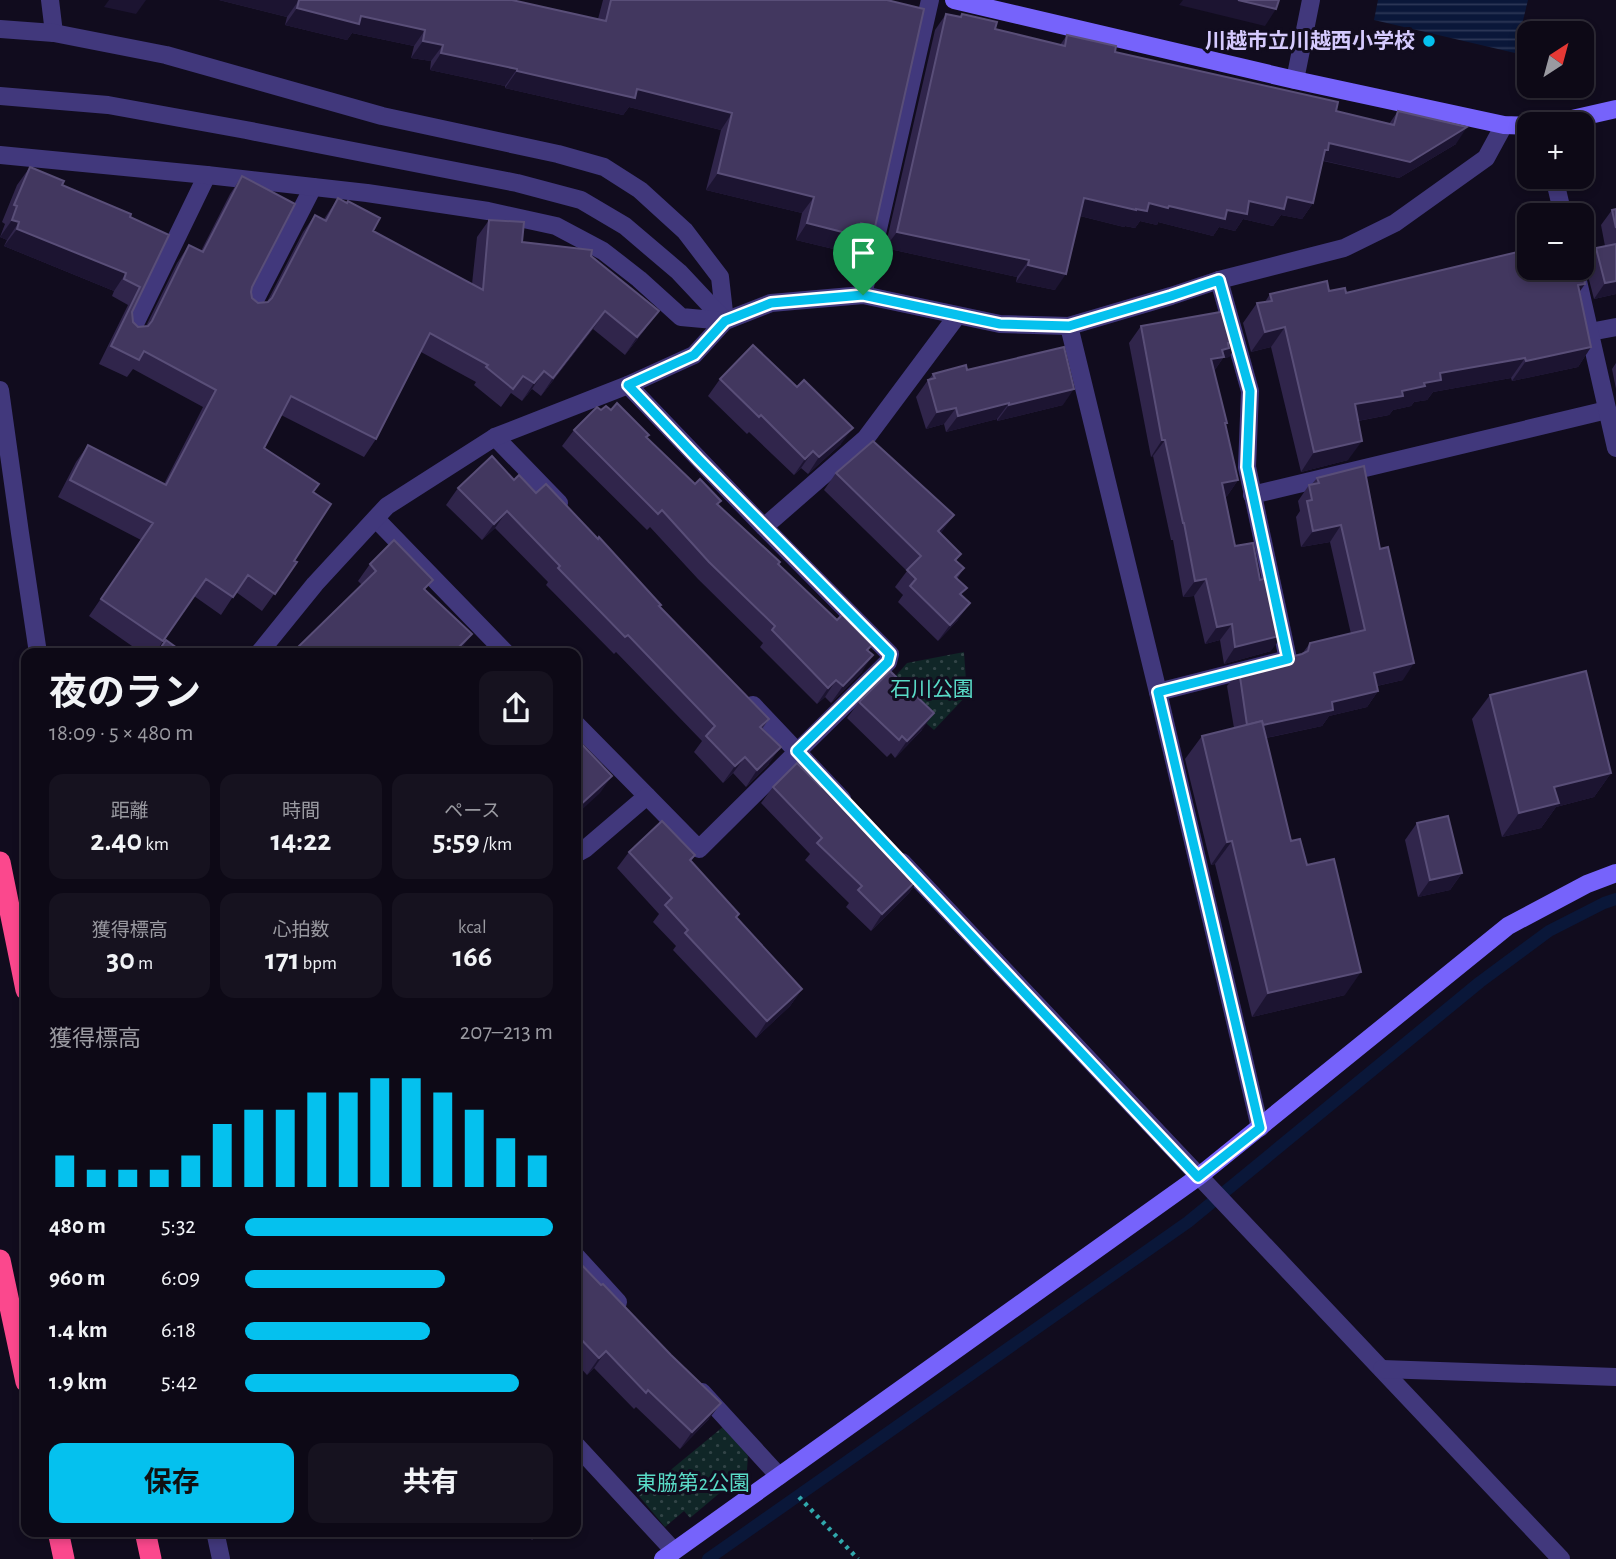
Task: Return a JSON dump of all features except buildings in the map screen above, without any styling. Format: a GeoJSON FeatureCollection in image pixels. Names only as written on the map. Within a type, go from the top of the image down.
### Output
{"type":"FeatureCollection","features":[{"type":"Feature","properties":{"kind":"highway"},"geometry":{"type":"LineString","coordinates":[[0,862],[21,965]]}},
{"type":"Feature","properties":{"kind":"highway"},"geometry":{"type":"LineString","coordinates":[[0,1259],[21,1358]]}},
{"type":"Feature","properties":{"kind":"highway"},"geometry":{"type":"LineString","coordinates":[[59,1537],[64,1559]]}},
{"type":"Feature","properties":{"kind":"highway"},"geometry":{"type":"LineString","coordinates":[[146,1537],[151,1559]]}},
{"type":"Feature","properties":{"kind":"street"},"geometry":{"type":"LineString","coordinates":[[50,0],[54,33]]}},
{"type":"Feature","properties":{"kind":"street"},"geometry":{"type":"LineString","coordinates":[[863,295],[930,0]]}},
{"type":"Feature","properties":{"kind":"street"},"geometry":{"type":"LineString","coordinates":[[954,0],[1295,80],[1504,125],[1517,126]]}},
{"type":"Feature","properties":{"kind":"street"},"geometry":{"type":"LineString","coordinates":[[1295,80],[1311,0]]}},
{"type":"Feature","properties":{"kind":"street"},"geometry":{"type":"LineString","coordinates":[[0,29],[54,33],[166,55],[382,116],[558,153],[604,167],[640,190],[685,231],[720,277],[725,321]]}},
{"type":"Feature","properties":{"kind":"street"},"geometry":{"type":"LineString","coordinates":[[0,96],[108,105],[517,183],[581,200],[625,226],[679,272],[725,321]]}},
{"type":"Feature","properties":{"kind":"street"},"geometry":{"type":"LineString","coordinates":[[1594,114],[1616,109]]}},
{"type":"Feature","properties":{"kind":"street"},"geometry":{"type":"LineString","coordinates":[[263,648],[315,584],[387,506],[495,437],[628,385],[694,355],[725,321],[771,303],[863,295],[1000,324],[1069,326],[1219,280],[1344,248],[1395,223],[1486,158],[1504,125]]}},
{"type":"Feature","properties":{"kind":"street"},"geometry":{"type":"LineString","coordinates":[[0,155],[313,187],[488,211],[556,226],[603,251],[681,317],[725,321]]}},
{"type":"Feature","properties":{"kind":"street"},"geometry":{"type":"LineString","coordinates":[[130,334],[207,175]]}},
{"type":"Feature","properties":{"kind":"street"},"geometry":{"type":"LineString","coordinates":[[250,310],[313,187]]}},
{"type":"Feature","properties":{"kind":"street"},"geometry":{"type":"LineString","coordinates":[[1158,692],[1288,659],[1247,467],[1250,391],[1219,280]]}},
{"type":"Feature","properties":{"kind":"street"},"geometry":{"type":"LineString","coordinates":[[1578,280],[1616,448]]}},
{"type":"Feature","properties":{"kind":"street"},"geometry":{"type":"LineString","coordinates":[[764,527],[866,438],[957,316]]}},
{"type":"Feature","properties":{"kind":"street"},"geometry":{"type":"LineString","coordinates":[[1069,326],[1260,1128]]}},
{"type":"Feature","properties":{"kind":"street"},"geometry":{"type":"LineString","coordinates":[[1590,332],[1616,327]]}},
{"type":"Feature","properties":{"kind":"street"},"geometry":{"type":"LineString","coordinates":[[581,729],[699,849],[888,662],[890,654],[628,385]]}},
{"type":"Feature","properties":{"kind":"street"},"geometry":{"type":"LineString","coordinates":[[0,390],[37,648]]}},
{"type":"Feature","properties":{"kind":"street"},"geometry":{"type":"LineString","coordinates":[[1252,495],[1607,410]]}},
{"type":"Feature","properties":{"kind":"street"},"geometry":{"type":"LineString","coordinates":[[495,437],[570,515]]}},
{"type":"Feature","properties":{"kind":"street"},"geometry":{"type":"LineString","coordinates":[[376,519],[501,648]]}},
{"type":"Feature","properties":{"kind":"street"},"geometry":{"type":"LineString","coordinates":[[740,692],[854,812]]}},
{"type":"Feature","properties":{"kind":"street"},"geometry":{"type":"LineString","coordinates":[[581,851],[646,796]]}},
{"type":"Feature","properties":{"kind":"street"},"geometry":{"type":"LineString","coordinates":[[892,852],[1561,1559]]}},
{"type":"Feature","properties":{"kind":"street"},"geometry":{"type":"LineString","coordinates":[[581,1451],[668,1555],[1198,1177],[1508,926],[1587,884],[1616,873]]}},
{"type":"Feature","properties":{"kind":"street"},"geometry":{"type":"LineString","coordinates":[[581,1261],[631,1316]]}},
{"type":"Feature","properties":{"kind":"street"},"geometry":{"type":"LineString","coordinates":[[1382,1369],[1616,1377]]}},
{"type":"Feature","properties":{"kind":"street"},"geometry":{"type":"LineString","coordinates":[[687,1376],[779,1476]]}},
{"type":"Feature","properties":{"kind":"street"},"geometry":{"type":"LineString","coordinates":[[216,1537],[221,1559]]}},
{"type":"Feature","properties":{"kind":"path"},"geometry":{"type":"LineString","coordinates":[[779,1476],[858,1559]]}},
{"type":"Feature","properties":{"kind":"green space","name":"石川公園"},"geometry":{"type":"Polygon","coordinates":[[[964,652],[967,695],[934,730],[885,688],[907,663],[964,652]]]}},
{"type":"Feature","properties":{"kind":"green space","name":"東脇第2公園"},"geometry":{"type":"Polygon","coordinates":[[[724,1426],[748,1456],[747,1470],[690,1518],[684,1511],[665,1527],[639,1496],[724,1426]]]}},
{"type":"Feature","properties":{"kind":"water"},"geometry":{"type":"Polygon","coordinates":[[[1378,0],[1528,0],[1523,21],[1517,21],[1515,53],[1374,20],[1378,0]]]}},
{"type":"Feature","properties":{"kind":"waterway"},"geometry":{"type":"LineString","coordinates":[[708,1559],[1188,1222],[1480,982],[1549,931],[1616,899]]}},
{"type":"Feature","properties":{"kind":"place","name":"川越市立川越西小学校"},"geometry":{"type":"Point","coordinates":[1429,41]}},
{"type":"Feature","properties":{"kind":"route"},"geometry":{"type":"LineString","coordinates":[[1219,280],[1250,391],[1247,467],[1288,659],[1158,692],[1260,1128],[1198,1177],[797,751],[888,662],[890,654],[628,385],[694,355],[725,321],[771,303],[863,295],[1000,324],[1069,326],[1219,280]]}}]}
